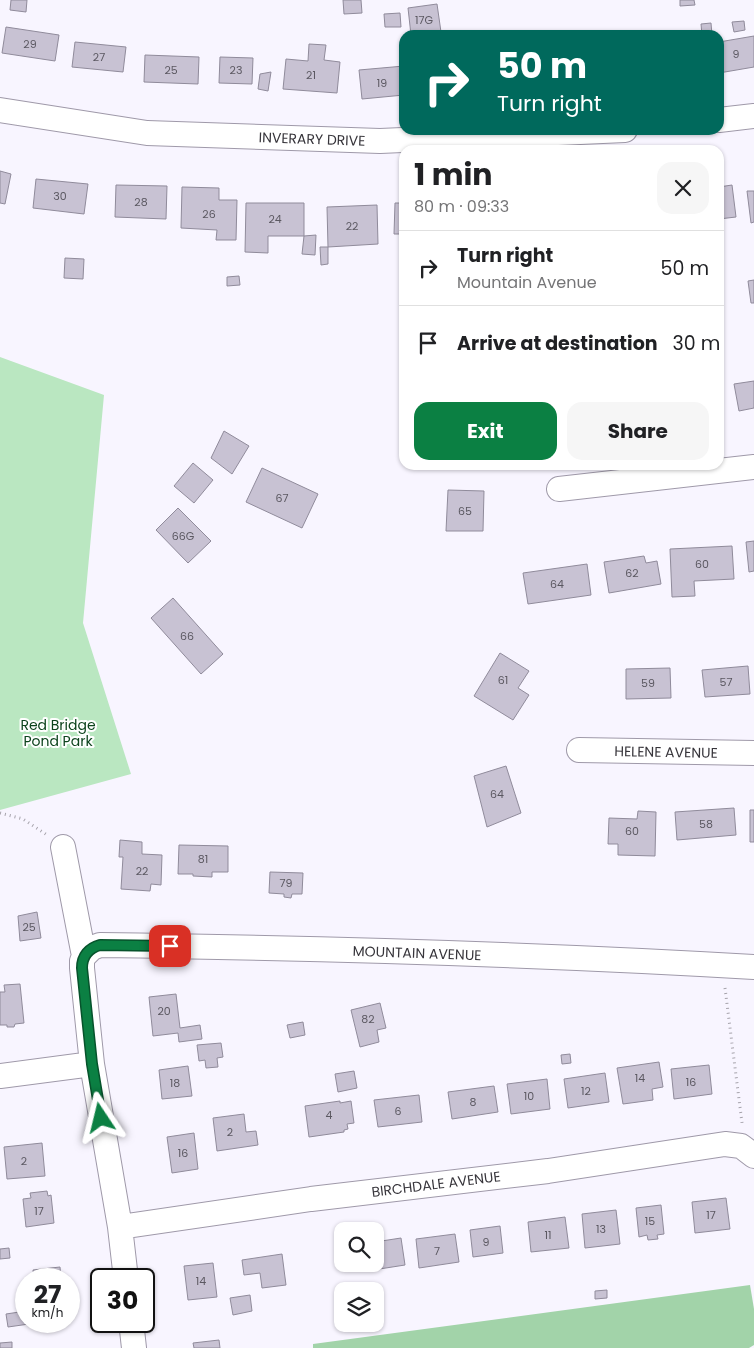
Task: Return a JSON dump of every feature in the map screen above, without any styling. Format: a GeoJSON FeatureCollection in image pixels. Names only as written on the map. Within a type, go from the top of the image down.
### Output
{"type":"FeatureCollection","features":[{"type":"Feature","properties":{"kind":"street","name":"INVERARY DRIVE"},"geometry":{"type":"LineString","coordinates":[[0,110],[147,133],[380,142],[523,135]]}},
{"type":"Feature","properties":{"kind":"street"},"geometry":{"type":"LineString","coordinates":[[724,119],[754,116]]}},
{"type":"Feature","properties":{"kind":"street"},"geometry":{"type":"LineString","coordinates":[[559,489],[754,467]]}},
{"type":"Feature","properties":{"kind":"street","name":"HELENE AVENUE"},"geometry":{"type":"LineString","coordinates":[[579,750],[754,753]]}},
{"type":"Feature","properties":{"kind":"street"},"geometry":{"type":"LineString","coordinates":[[63,847],[84,956],[82,968],[92,1064],[120,1227],[125,1268]]}},
{"type":"Feature","properties":{"kind":"street","name":"MOUNTAIN AVENUE"},"geometry":{"type":"LineString","coordinates":[[84,956],[92,948],[100,945],[205,946],[406,951],[754,967]]}},
{"type":"Feature","properties":{"kind":"street"},"geometry":{"type":"LineString","coordinates":[[0,1076],[92,1064]]}},
{"type":"Feature","properties":{"kind":"street","name":"BIRCHDALE AVENUE"},"geometry":{"type":"LineString","coordinates":[[120,1227],[311,1199],[548,1171],[725,1144],[741,1146],[750,1152]]}},
{"type":"Feature","properties":{"kind":"street"},"geometry":{"type":"LineString","coordinates":[[132,1333],[134,1348]]}},
{"type":"Feature","properties":{"kind":"path"},"geometry":{"type":"LineString","coordinates":[[0,812],[23,819],[63,847]]}},
{"type":"Feature","properties":{"kind":"path"},"geometry":{"type":"LineString","coordinates":[[722,965],[750,1152]]}},
{"type":"Feature","properties":{"kind":"green space","name":"Red Bridge Pond Park"},"geometry":{"type":"Polygon","coordinates":[[[0,357],[104,395],[83,623],[131,774],[0,810],[0,357]]]}},
{"type":"Feature","properties":{"kind":"green space"},"geometry":{"type":"Polygon","coordinates":[[[750,1285],[754,1309],[754,1345],[749,1348],[313,1348],[313,1344],[750,1285]]]}},
{"type":"Feature","properties":{"kind":"building"},"geometry":{"type":"Polygon","coordinates":[[[11,0],[27,0],[26,12],[10,10],[11,0]]]}},
{"type":"Feature","properties":{"kind":"building"},"geometry":{"type":"Polygon","coordinates":[[[343,0],[361,0],[362,13],[344,14],[343,0]]]}},
{"type":"Feature","properties":{"kind":"building"},"geometry":{"type":"Polygon","coordinates":[[[680,0],[694,0],[695,5],[680,6],[680,0]]]}},
{"type":"Feature","properties":{"kind":"building"},"geometry":{"type":"Polygon","coordinates":[[[437,4],[441,30],[410,30],[408,8],[437,4]]]}},
{"type":"Feature","properties":{"kind":"building"},"geometry":{"type":"Polygon","coordinates":[[[400,13],[401,27],[385,27],[384,14],[400,13]]]}},
{"type":"Feature","properties":{"kind":"building"},"geometry":{"type":"Polygon","coordinates":[[[744,21],[745,30],[734,32],[732,22],[744,21]]]}},
{"type":"Feature","properties":{"kind":"building"},"geometry":{"type":"Polygon","coordinates":[[[711,23],[712,30],[702,30],[701,24],[711,23]]]}},
{"type":"Feature","properties":{"kind":"building"},"geometry":{"type":"Polygon","coordinates":[[[6,27],[59,35],[55,61],[2,53],[6,27]]]}},
{"type":"Feature","properties":{"kind":"building"},"geometry":{"type":"Polygon","coordinates":[[[754,36],[754,67],[724,72],[724,41],[754,36]]]}},
{"type":"Feature","properties":{"kind":"building"},"geometry":{"type":"Polygon","coordinates":[[[75,42],[126,47],[123,72],[72,67],[75,42]]]}},
{"type":"Feature","properties":{"kind":"building"},"geometry":{"type":"Polygon","coordinates":[[[309,44],[326,45],[324,60],[340,62],[337,93],[283,89],[286,59],[308,61],[309,44]]]}},
{"type":"Feature","properties":{"kind":"building"},"geometry":{"type":"Polygon","coordinates":[[[145,55],[199,57],[198,84],[144,82],[145,55]]]}},
{"type":"Feature","properties":{"kind":"building"},"geometry":{"type":"Polygon","coordinates":[[[220,57],[253,58],[252,84],[219,83],[220,57]]]}},
{"type":"Feature","properties":{"kind":"building"},"geometry":{"type":"Polygon","coordinates":[[[399,66],[399,95],[362,99],[359,70],[399,66]]]}},
{"type":"Feature","properties":{"kind":"building"},"geometry":{"type":"Polygon","coordinates":[[[271,72],[268,91],[258,89],[260,74],[271,72]]]}},
{"type":"Feature","properties":{"kind":"building"},"geometry":{"type":"Polygon","coordinates":[[[0,171],[11,174],[5,204],[0,203],[0,171]]]}},
{"type":"Feature","properties":{"kind":"building"},"geometry":{"type":"Polygon","coordinates":[[[36,179],[88,184],[84,214],[33,208],[36,179]]]}},
{"type":"Feature","properties":{"kind":"building"},"geometry":{"type":"Polygon","coordinates":[[[116,185],[167,186],[166,219],[115,217],[116,185]]]}},
{"type":"Feature","properties":{"kind":"building"},"geometry":{"type":"Polygon","coordinates":[[[732,185],[736,217],[724,218],[724,186],[732,185]]]}},
{"type":"Feature","properties":{"kind":"building"},"geometry":{"type":"Polygon","coordinates":[[[182,187],[219,188],[219,200],[237,200],[236,240],[216,240],[217,230],[181,228],[182,187]]]}},
{"type":"Feature","properties":{"kind":"building"},"geometry":{"type":"Polygon","coordinates":[[[747,191],[754,191],[754,222],[751,223],[747,191]]]}},
{"type":"Feature","properties":{"kind":"building"},"geometry":{"type":"Polygon","coordinates":[[[246,203],[304,203],[304,236],[268,236],[268,253],[245,252],[246,203]]]}},
{"type":"Feature","properties":{"kind":"building"},"geometry":{"type":"Polygon","coordinates":[[[395,203],[399,203],[399,234],[394,234],[395,203]]]}},
{"type":"Feature","properties":{"kind":"building"},"geometry":{"type":"Polygon","coordinates":[[[377,205],[378,244],[328,247],[327,207],[377,205]]]}},
{"type":"Feature","properties":{"kind":"building"},"geometry":{"type":"Polygon","coordinates":[[[316,235],[315,255],[302,254],[304,236],[316,235]]]}},
{"type":"Feature","properties":{"kind":"building"},"geometry":{"type":"Polygon","coordinates":[[[320,247],[328,247],[328,264],[321,265],[320,247]]]}},
{"type":"Feature","properties":{"kind":"building"},"geometry":{"type":"Polygon","coordinates":[[[65,258],[84,259],[83,279],[64,278],[65,258]]]}},
{"type":"Feature","properties":{"kind":"building"},"geometry":{"type":"Polygon","coordinates":[[[239,276],[240,285],[227,286],[227,277],[239,276]]]}},
{"type":"Feature","properties":{"kind":"building"},"geometry":{"type":"Polygon","coordinates":[[[754,280],[754,303],[751,303],[748,281],[754,280]]]}},
{"type":"Feature","properties":{"kind":"building"},"geometry":{"type":"Polygon","coordinates":[[[754,381],[754,408],[739,411],[734,384],[754,381]]]}},
{"type":"Feature","properties":{"kind":"building"},"geometry":{"type":"Polygon","coordinates":[[[224,431],[249,446],[232,474],[211,458],[224,431]]]}},
{"type":"Feature","properties":{"kind":"building"},"geometry":{"type":"Polygon","coordinates":[[[193,463],[213,480],[194,503],[174,486],[193,463]]]}},
{"type":"Feature","properties":{"kind":"building"},"geometry":{"type":"Polygon","coordinates":[[[262,468],[318,494],[302,528],[246,502],[262,468]]]}},
{"type":"Feature","properties":{"kind":"building"},"geometry":{"type":"Polygon","coordinates":[[[448,490],[484,491],[483,531],[446,531],[448,490]]]}},
{"type":"Feature","properties":{"kind":"building"},"geometry":{"type":"Polygon","coordinates":[[[178,508],[211,541],[188,563],[156,530],[178,508]]]}},
{"type":"Feature","properties":{"kind":"building"},"geometry":{"type":"Polygon","coordinates":[[[754,541],[754,571],[749,572],[746,542],[754,541]]]}},
{"type":"Feature","properties":{"kind":"building"},"geometry":{"type":"Polygon","coordinates":[[[732,546],[734,579],[694,581],[695,596],[672,597],[670,549],[732,546]]]}},
{"type":"Feature","properties":{"kind":"building"},"geometry":{"type":"Polygon","coordinates":[[[644,556],[646,563],[657,561],[661,584],[609,593],[604,562],[644,556]]]}},
{"type":"Feature","properties":{"kind":"building"},"geometry":{"type":"Polygon","coordinates":[[[587,564],[591,595],[528,604],[523,573],[587,564]]]}},
{"type":"Feature","properties":{"kind":"building"},"geometry":{"type":"Polygon","coordinates":[[[173,598],[223,654],[201,674],[151,618],[173,598]]]}},
{"type":"Feature","properties":{"kind":"building"},"geometry":{"type":"Polygon","coordinates":[[[500,653],[529,671],[518,688],[529,695],[513,720],[474,696],[500,653]]]}},
{"type":"Feature","properties":{"kind":"building"},"geometry":{"type":"Polygon","coordinates":[[[748,666],[750,694],[705,697],[702,670],[748,666]]]}},
{"type":"Feature","properties":{"kind":"building"},"geometry":{"type":"Polygon","coordinates":[[[670,668],[671,698],[626,699],[626,669],[670,668]]]}},
{"type":"Feature","properties":{"kind":"building"},"geometry":{"type":"Polygon","coordinates":[[[506,766],[521,813],[487,827],[474,776],[506,766]]]}},
{"type":"Feature","properties":{"kind":"building"},"geometry":{"type":"Polygon","coordinates":[[[734,808],[736,835],[677,840],[675,812],[734,808]]]}},
{"type":"Feature","properties":{"kind":"building"},"geometry":{"type":"Polygon","coordinates":[[[750,810],[754,810],[754,842],[750,842],[750,810]]]}},
{"type":"Feature","properties":{"kind":"building"},"geometry":{"type":"Polygon","coordinates":[[[638,811],[656,812],[655,856],[618,855],[618,844],[608,844],[609,818],[637,819],[638,811]]]}},
{"type":"Feature","properties":{"kind":"building"},"geometry":{"type":"Polygon","coordinates":[[[120,840],[142,842],[142,854],[162,855],[161,885],[151,884],[150,891],[121,889],[123,857],[119,857],[120,840]]]}},
{"type":"Feature","properties":{"kind":"building"},"geometry":{"type":"Polygon","coordinates":[[[179,845],[228,846],[228,872],[212,872],[212,877],[178,874],[179,845]]]}},
{"type":"Feature","properties":{"kind":"building"},"geometry":{"type":"Polygon","coordinates":[[[270,872],[303,873],[302,894],[292,894],[291,898],[284,897],[284,894],[269,893],[270,872]]]}},
{"type":"Feature","properties":{"kind":"building"},"geometry":{"type":"Polygon","coordinates":[[[37,912],[41,938],[20,941],[18,916],[37,912]]]}},
{"type":"Feature","properties":{"kind":"building"},"geometry":{"type":"Polygon","coordinates":[[[20,984],[24,1023],[15,1024],[14,1027],[0,1025],[0,992],[5,992],[4,985],[20,984]]]}},
{"type":"Feature","properties":{"kind":"building"},"geometry":{"type":"Polygon","coordinates":[[[176,994],[180,1028],[200,1025],[202,1039],[179,1042],[178,1033],[153,1036],[149,997],[176,994]]]}},
{"type":"Feature","properties":{"kind":"building"},"geometry":{"type":"Polygon","coordinates":[[[380,1003],[386,1028],[377,1030],[379,1042],[360,1047],[351,1010],[380,1003]]]}},
{"type":"Feature","properties":{"kind":"building"},"geometry":{"type":"Polygon","coordinates":[[[303,1022],[305,1035],[290,1038],[287,1025],[303,1022]]]}},
{"type":"Feature","properties":{"kind":"building"},"geometry":{"type":"Polygon","coordinates":[[[221,1043],[223,1057],[217,1058],[218,1067],[206,1068],[205,1060],[199,1061],[197,1045],[221,1043]]]}},
{"type":"Feature","properties":{"kind":"building"},"geometry":{"type":"Polygon","coordinates":[[[570,1054],[571,1063],[562,1064],[561,1055],[570,1054]]]}},
{"type":"Feature","properties":{"kind":"building"},"geometry":{"type":"Polygon","coordinates":[[[659,1062],[663,1087],[652,1089],[653,1100],[623,1104],[617,1068],[659,1062]]]}},
{"type":"Feature","properties":{"kind":"building"},"geometry":{"type":"Polygon","coordinates":[[[709,1065],[712,1094],[674,1099],[671,1069],[709,1065]]]}},
{"type":"Feature","properties":{"kind":"building"},"geometry":{"type":"Polygon","coordinates":[[[188,1066],[192,1096],[162,1099],[159,1070],[188,1066]]]}},
{"type":"Feature","properties":{"kind":"building"},"geometry":{"type":"Polygon","coordinates":[[[354,1071],[357,1088],[338,1092],[335,1074],[354,1071]]]}},
{"type":"Feature","properties":{"kind":"building"},"geometry":{"type":"Polygon","coordinates":[[[605,1073],[609,1102],[568,1108],[564,1079],[605,1073]]]}},
{"type":"Feature","properties":{"kind":"building"},"geometry":{"type":"Polygon","coordinates":[[[547,1079],[550,1109],[511,1114],[507,1084],[547,1079]]]}},
{"type":"Feature","properties":{"kind":"building"},"geometry":{"type":"Polygon","coordinates":[[[494,1086],[498,1112],[452,1119],[448,1092],[494,1086]]]}},
{"type":"Feature","properties":{"kind":"building"},"geometry":{"type":"Polygon","coordinates":[[[419,1095],[422,1122],[378,1127],[374,1100],[419,1095]]]}},
{"type":"Feature","properties":{"kind":"building"},"geometry":{"type":"Polygon","coordinates":[[[340,1101],[340,1103],[351,1101],[354,1123],[347,1124],[348,1129],[344,1130],[344,1132],[309,1137],[305,1106],[340,1101]]]}},
{"type":"Feature","properties":{"kind":"building"},"geometry":{"type":"Polygon","coordinates":[[[244,1114],[246,1132],[256,1131],[258,1145],[217,1151],[213,1118],[244,1114]]]}},
{"type":"Feature","properties":{"kind":"building"},"geometry":{"type":"Polygon","coordinates":[[[194,1133],[198,1169],[172,1173],[167,1137],[194,1133]]]}},
{"type":"Feature","properties":{"kind":"building"},"geometry":{"type":"Polygon","coordinates":[[[42,1143],[45,1176],[7,1179],[4,1147],[42,1143]]]}},
{"type":"Feature","properties":{"kind":"building"},"geometry":{"type":"Polygon","coordinates":[[[47,1191],[48,1196],[51,1195],[54,1223],[26,1227],[23,1199],[31,1198],[30,1193],[47,1191]]]}},
{"type":"Feature","properties":{"kind":"building"},"geometry":{"type":"Polygon","coordinates":[[[726,1198],[730,1229],[695,1233],[692,1202],[726,1198]]]}},
{"type":"Feature","properties":{"kind":"building"},"geometry":{"type":"Polygon","coordinates":[[[661,1205],[664,1234],[657,1235],[658,1239],[648,1240],[647,1235],[639,1237],[636,1208],[661,1205]]]}},
{"type":"Feature","properties":{"kind":"building"},"geometry":{"type":"Polygon","coordinates":[[[616,1210],[620,1244],[585,1248],[582,1214],[616,1210]]]}},
{"type":"Feature","properties":{"kind":"building"},"geometry":{"type":"Polygon","coordinates":[[[565,1217],[569,1248],[531,1252],[528,1222],[565,1217]]]}},
{"type":"Feature","properties":{"kind":"building"},"geometry":{"type":"Polygon","coordinates":[[[500,1226],[503,1253],[473,1257],[470,1230],[500,1226]]]}},
{"type":"Feature","properties":{"kind":"building"},"geometry":{"type":"Polygon","coordinates":[[[455,1234],[459,1262],[419,1268],[416,1239],[455,1234]]]}},
{"type":"Feature","properties":{"kind":"building"},"geometry":{"type":"Polygon","coordinates":[[[401,1238],[405,1265],[384,1268],[384,1241],[401,1238]]]}},
{"type":"Feature","properties":{"kind":"building"},"geometry":{"type":"Polygon","coordinates":[[[9,1248],[10,1258],[0,1259],[0,1249],[9,1248]]]}},
{"type":"Feature","properties":{"kind":"building"},"geometry":{"type":"Polygon","coordinates":[[[282,1254],[286,1285],[262,1288],[260,1273],[244,1275],[242,1260],[282,1254]]]}},
{"type":"Feature","properties":{"kind":"building"},"geometry":{"type":"Polygon","coordinates":[[[213,1263],[217,1297],[188,1300],[184,1266],[213,1263]]]}},
{"type":"Feature","properties":{"kind":"building"},"geometry":{"type":"Polygon","coordinates":[[[607,1290],[607,1298],[595,1299],[595,1291],[607,1290]]]}},
{"type":"Feature","properties":{"kind":"building"},"geometry":{"type":"Polygon","coordinates":[[[250,1295],[252,1311],[233,1315],[230,1298],[250,1295]]]}},
{"type":"Feature","properties":{"kind":"building"},"geometry":{"type":"Polygon","coordinates":[[[15,1313],[15,1326],[8,1327],[6,1314],[15,1313]]]}},
{"type":"Feature","properties":{"kind":"building"},"geometry":{"type":"Polygon","coordinates":[[[219,1340],[220,1348],[194,1348],[193,1343],[219,1340]]]}},
{"type":"Feature","properties":{"kind":"building"},"geometry":{"type":"Polygon","coordinates":[[[12,1342],[12,1348],[0,1348],[0,1343],[12,1342]]]}},
{"type":"Feature","properties":{"kind":"route"},"geometry":{"type":"LineString","coordinates":[[101,1118],[92,1064],[82,968],[83,957],[92,948],[100,945],[170,946]]}}]}
